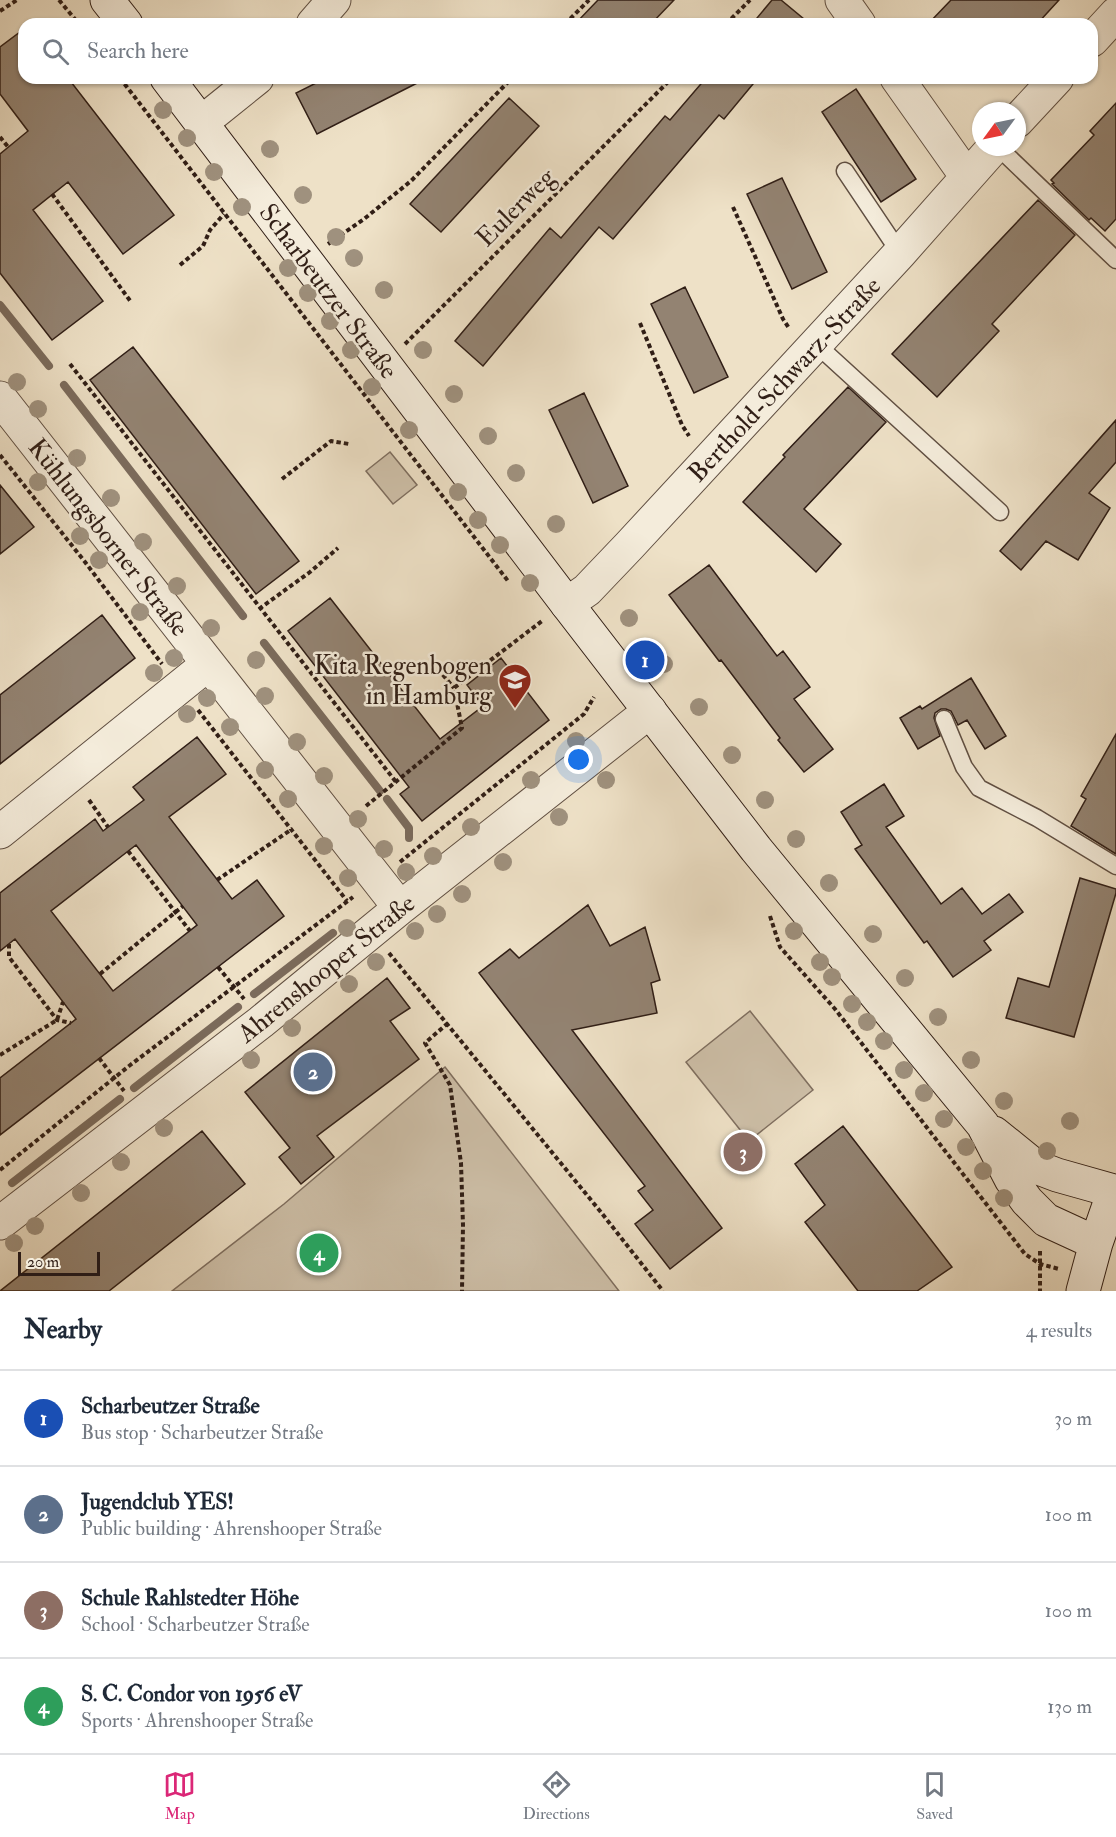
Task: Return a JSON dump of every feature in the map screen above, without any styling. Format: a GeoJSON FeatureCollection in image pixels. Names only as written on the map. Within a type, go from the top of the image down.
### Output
{"type":"FeatureCollection","features":[{"type":"Feature","properties":{"kind":"street"},"geometry":{"type":"LineString","coordinates":[[107,0],[121,18]]}},
{"type":"Feature","properties":{"kind":"street"},"geometry":{"type":"LineString","coordinates":[[318,18],[334,0]]}},
{"type":"Feature","properties":{"kind":"street"},"geometry":{"type":"LineString","coordinates":[[842,0],[855,18]]}},
{"type":"Feature","properties":{"kind":"street"},"geometry":{"type":"LineString","coordinates":[[1098,34],[1116,14]]}},
{"type":"Feature","properties":{"kind":"street","name":"Scharbeutzer Straße"},"geometry":{"type":"LineString","coordinates":[[172,84],[385,363],[553,609],[650,711],[756,849],[983,1125],[1011,1179],[1027,1201],[1046,1220],[1096,1243],[1114,1191],[1036,1167],[983,1125]]}},
{"type":"Feature","properties":{"kind":"street"},"geometry":{"type":"LineString","coordinates":[[201,123],[250,84]]}},
{"type":"Feature","properties":{"kind":"street"},"geometry":{"type":"LineString","coordinates":[[901,84],[967,177]]}},
{"type":"Feature","properties":{"kind":"street"},"geometry":{"type":"LineString","coordinates":[[1026,111],[1051,84]]}},
{"type":"Feature","properties":{"kind":"street","name":"Berthold-Schwarz-Straße"},"geometry":{"type":"LineString","coordinates":[[553,609],[593,583],[987,156]]}},
{"type":"Feature","properties":{"kind":"street","name":"Kühlungsborner Straße"},"geometry":{"type":"LineString","coordinates":[[3,409],[400,908]]}},
{"type":"Feature","properties":{"kind":"street"},"geometry":{"type":"LineString","coordinates":[[0,832],[208,664]]}},
{"type":"Feature","properties":{"kind":"street","name":"Ahrenshooper Straße"},"geometry":{"type":"LineString","coordinates":[[0,1222],[261,1022],[400,908],[650,711]]}},
{"type":"Feature","properties":{"kind":"street"},"geometry":{"type":"LineString","coordinates":[[1083,1291],[1096,1243]]}},
{"type":"Feature","properties":{"kind":"lane"},"geometry":{"type":"LineString","coordinates":[[1006,156],[1116,260]]}},
{"type":"Feature","properties":{"kind":"lane"},"geometry":{"type":"LineString","coordinates":[[845,171],[900,253]]}},
{"type":"Feature","properties":{"kind":"lane"},"geometry":{"type":"LineString","coordinates":[[812,348],[1000,513]]}},
{"type":"Feature","properties":{"kind":"lane"},"geometry":{"type":"LineString","coordinates":[[944,719],[964,767],[979,788],[1116,866]]}},
{"type":"Feature","properties":{"kind":"path"},"geometry":{"type":"LineString","coordinates":[[0,11],[17,0]]}},
{"type":"Feature","properties":{"kind":"path"},"geometry":{"type":"LineString","coordinates":[[59,0],[74,18]]}},
{"type":"Feature","properties":{"kind":"path"},"geometry":{"type":"LineString","coordinates":[[571,18],[589,0]]}},
{"type":"Feature","properties":{"kind":"path"},"geometry":{"type":"LineString","coordinates":[[732,18],[750,0]]}},
{"type":"Feature","properties":{"kind":"path"},"geometry":{"type":"LineString","coordinates":[[125,84],[513,587]]}},
{"type":"Feature","properties":{"kind":"path"},"geometry":{"type":"LineString","coordinates":[[306,260],[364,219],[411,181],[506,84]]}},
{"type":"Feature","properties":{"kind":"path","name":"Eulerweg"},"geometry":{"type":"LineString","coordinates":[[385,363],[666,84]]}},
{"type":"Feature","properties":{"kind":"path"},"geometry":{"type":"LineString","coordinates":[[0,137],[8,147]]}},
{"type":"Feature","properties":{"kind":"path"},"geometry":{"type":"LineString","coordinates":[[52,194],[131,302]]}},
{"type":"Feature","properties":{"kind":"path"},"geometry":{"type":"LineString","coordinates":[[734,207],[783,319],[794,336],[812,348]]}},
{"type":"Feature","properties":{"kind":"path"},"geometry":{"type":"LineString","coordinates":[[180,265],[203,246],[210,230],[224,214]]}},
{"type":"Feature","properties":{"kind":"path"},"geometry":{"type":"LineString","coordinates":[[640,323],[682,425],[696,444],[711,457]]}},
{"type":"Feature","properties":{"kind":"path"},"geometry":{"type":"LineString","coordinates":[[70,364],[396,782]]}},
{"type":"Feature","properties":{"kind":"path"},"geometry":{"type":"LineString","coordinates":[[282,479],[331,441],[349,444]]}},
{"type":"Feature","properties":{"kind":"path"},"geometry":{"type":"LineString","coordinates":[[259,609],[310,572],[338,548]]}},
{"type":"Feature","properties":{"kind":"path"},"geometry":{"type":"LineString","coordinates":[[454,688],[546,618],[553,609]]}},
{"type":"Feature","properties":{"kind":"path"},"geometry":{"type":"LineString","coordinates":[[366,807],[462,728],[454,688],[438,669]]}},
{"type":"Feature","properties":{"kind":"path"},"geometry":{"type":"LineString","coordinates":[[0,1170],[234,985],[377,879],[584,714],[594,697]]}},
{"type":"Feature","properties":{"kind":"path"},"geometry":{"type":"LineString","coordinates":[[218,879],[292,829]]}},
{"type":"Feature","properties":{"kind":"path"},"geometry":{"type":"LineString","coordinates":[[128,851],[190,931]]}},
{"type":"Feature","properties":{"kind":"path"},"geometry":{"type":"LineString","coordinates":[[100,974],[183,906]]}},
{"type":"Feature","properties":{"kind":"path"},"geometry":{"type":"LineString","coordinates":[[372,932],[663,1291]]}},
{"type":"Feature","properties":{"kind":"path"},"geometry":{"type":"LineString","coordinates":[[9,944],[9,957],[57,1020],[71,1023]]}},
{"type":"Feature","properties":{"kind":"path"},"geometry":{"type":"LineString","coordinates":[[780,947],[835,1009],[1025,1254],[1040,1264],[1052,1268]]}},
{"type":"Feature","properties":{"kind":"path"},"geometry":{"type":"LineString","coordinates":[[218,967],[261,1022]]}},
{"type":"Feature","properties":{"kind":"path"},"geometry":{"type":"LineString","coordinates":[[0,1055],[57,1020],[63,1002]]}},
{"type":"Feature","properties":{"kind":"path"},"geometry":{"type":"LineString","coordinates":[[448,1023],[425,1043],[450,1085],[461,1162],[462,1291]]}},
{"type":"Feature","properties":{"kind":"path"},"geometry":{"type":"LineString","coordinates":[[99,1058],[141,1114]]}},
{"type":"Feature","properties":{"kind":"path"},"geometry":{"type":"LineString","coordinates":[[1040,1247],[1040,1291]]}},
{"type":"Feature","properties":{"kind":"shaded area"},"geometry":{"type":"Polygon","coordinates":[[[390,452],[417,485],[393,504],[366,471],[390,452]]]}},
{"type":"Feature","properties":{"kind":"shaded area"},"geometry":{"type":"Polygon","coordinates":[[[750,1011],[813,1090],[749,1141],[686,1062],[750,1011]]]}},
{"type":"Feature","properties":{"kind":"shaded area"},"geometry":{"type":"Polygon","coordinates":[[[445,1067],[619,1291],[172,1291],[284,1204],[445,1067]]]}},
{"type":"Feature","properties":{"kind":"building"},"geometry":{"type":"Polygon","coordinates":[[[598,0],[674,0],[657,18],[581,18],[598,0]]]}},
{"type":"Feature","properties":{"kind":"building"},"geometry":{"type":"Polygon","coordinates":[[[772,0],[781,0],[803,18],[757,18],[772,0]]]}},
{"type":"Feature","properties":{"kind":"building"},"geometry":{"type":"Polygon","coordinates":[[[951,0],[1059,0],[1042,18],[934,18],[951,0]]]}},
{"type":"Feature","properties":{"kind":"building"},"geometry":{"type":"Polygon","coordinates":[[[18,34],[18,84],[73,84],[174,215],[123,254],[68,182],[33,210],[103,301],[52,340],[0,273],[0,154],[28,131],[0,94],[0,47],[18,34]]]}},
{"type":"Feature","properties":{"kind":"building"},"geometry":{"type":"Polygon","coordinates":[[[314,84],[415,84],[317,134],[296,93],[314,84]]]}},
{"type":"Feature","properties":{"kind":"building"},"geometry":{"type":"Polygon","coordinates":[[[701,84],[753,84],[724,119],[719,115],[613,239],[599,227],[483,366],[455,341],[550,228],[561,238],[665,116],[670,120],[701,84]]]}},
{"type":"Feature","properties":{"kind":"building"},"geometry":{"type":"Polygon","coordinates":[[[856,89],[916,179],[881,202],[822,112],[856,89]]]}},
{"type":"Feature","properties":{"kind":"building"},"geometry":{"type":"Polygon","coordinates":[[[509,98],[539,126],[441,232],[410,204],[509,98]]]}},
{"type":"Feature","properties":{"kind":"building"},"geometry":{"type":"Polygon","coordinates":[[[1116,103],[1116,219],[1105,231],[1091,218],[1089,220],[1052,184],[1054,183],[1051,180],[1094,135],[1090,131],[1116,103]]]}},
{"type":"Feature","properties":{"kind":"building"},"geometry":{"type":"Polygon","coordinates":[[[782,178],[827,272],[792,289],[747,194],[782,178]]]}},
{"type":"Feature","properties":{"kind":"building"},"geometry":{"type":"Polygon","coordinates":[[[1038,200],[1075,235],[992,324],[999,331],[937,397],[892,354],[1038,200]]]}},
{"type":"Feature","properties":{"kind":"building"},"geometry":{"type":"Polygon","coordinates":[[[685,287],[728,377],[694,393],[651,304],[685,287]]]}},
{"type":"Feature","properties":{"kind":"building"},"geometry":{"type":"Polygon","coordinates":[[[133,347],[299,561],[256,594],[90,380],[133,347]]]}},
{"type":"Feature","properties":{"kind":"building"},"geometry":{"type":"Polygon","coordinates":[[[848,387],[886,422],[804,509],[841,544],[816,572],[743,502],[785,457],[783,455],[848,387]]]}},
{"type":"Feature","properties":{"kind":"building"},"geometry":{"type":"Polygon","coordinates":[[[584,393],[628,486],[593,503],[549,410],[584,393]]]}},
{"type":"Feature","properties":{"kind":"building"},"geometry":{"type":"Polygon","coordinates":[[[1116,420],[1116,462],[1089,493],[1110,508],[1078,560],[1046,541],[1021,570],[1000,551],[1116,420]]]}},
{"type":"Feature","properties":{"kind":"building"},"geometry":{"type":"Polygon","coordinates":[[[0,485],[34,527],[0,554],[0,485]]]}},
{"type":"Feature","properties":{"kind":"building"},"geometry":{"type":"Polygon","coordinates":[[[709,565],[777,656],[783,651],[810,687],[794,699],[833,749],[804,772],[778,740],[780,738],[721,660],[719,661],[669,595],[709,565]]]}},
{"type":"Feature","properties":{"kind":"building"},"geometry":{"type":"Polygon","coordinates":[[[330,598],[440,739],[483,706],[467,685],[501,658],[549,720],[422,821],[400,794],[409,787],[288,631],[330,598]]]}},
{"type":"Feature","properties":{"kind":"building"},"geometry":{"type":"Polygon","coordinates":[[[102,615],[135,658],[0,764],[0,695],[102,615]]]}},
{"type":"Feature","properties":{"kind":"building"},"geometry":{"type":"Polygon","coordinates":[[[971,678],[1006,736],[985,749],[967,720],[958,725],[951,711],[941,709],[935,713],[934,718],[940,736],[918,749],[900,718],[920,706],[922,709],[971,678]]]}},
{"type":"Feature","properties":{"kind":"building"},"geometry":{"type":"Polygon","coordinates":[[[1116,734],[1116,854],[1071,826],[1086,799],[1081,796],[1116,734]]]}},
{"type":"Feature","properties":{"kind":"building"},"geometry":{"type":"Polygon","coordinates":[[[197,737],[226,774],[169,817],[232,899],[257,880],[284,916],[0,1135],[0,1078],[76,1019],[15,939],[0,951],[0,893],[95,819],[103,831],[144,800],[133,787],[197,737]],[[136,845],[51,911],[113,991],[197,925],[136,845]]]}},
{"type":"Feature","properties":{"kind":"building"},"geometry":{"type":"Polygon","coordinates":[[[884,784],[904,816],[886,827],[941,904],[962,888],[982,914],[1009,894],[1023,912],[984,941],[991,950],[953,977],[927,941],[924,943],[855,849],[862,845],[841,812],[884,784]]]}},
{"type":"Feature","properties":{"kind":"building"},"geometry":{"type":"Polygon","coordinates":[[[1080,878],[1116,889],[1116,893],[1074,1037],[1006,1018],[1018,978],[1049,987],[1080,878]]]}},
{"type":"Feature","properties":{"kind":"building"},"geometry":{"type":"Polygon","coordinates":[[[588,905],[610,946],[645,927],[660,980],[651,983],[657,1013],[572,1030],[722,1228],[670,1269],[635,1224],[653,1210],[638,1191],[645,1186],[479,973],[510,949],[519,958],[588,905]]]}},
{"type":"Feature","properties":{"kind":"building"},"geometry":{"type":"Polygon","coordinates":[[[387,978],[410,1008],[390,1021],[419,1059],[317,1136],[334,1157],[301,1184],[279,1157],[290,1148],[245,1092],[387,978]]]}},
{"type":"Feature","properties":{"kind":"building"},"geometry":{"type":"Polygon","coordinates":[[[843,1126],[952,1267],[917,1291],[858,1291],[805,1222],[825,1205],[795,1164],[843,1126]]]}},
{"type":"Feature","properties":{"kind":"building"},"geometry":{"type":"Polygon","coordinates":[[[202,1131],[245,1184],[109,1291],[0,1291],[202,1131]]]}},
{"type":"Feature","properties":{"kind":"waterway"},"geometry":{"type":"LineString","coordinates":[[0,305],[49,366]]}},
{"type":"Feature","properties":{"kind":"waterway"},"geometry":{"type":"LineString","coordinates":[[64,385],[243,616]]}},
{"type":"Feature","properties":{"kind":"waterway"},"geometry":{"type":"LineString","coordinates":[[264,643],[380,791]]}},
{"type":"Feature","properties":{"kind":"waterway"},"geometry":{"type":"LineString","coordinates":[[387,799],[409,828],[409,838]]}},
{"type":"Feature","properties":{"kind":"waterway"},"geometry":{"type":"LineString","coordinates":[[254,994],[333,933]]}},
{"type":"Feature","properties":{"kind":"waterway"},"geometry":{"type":"LineString","coordinates":[[134,1088],[238,1007]]}},
{"type":"Feature","properties":{"kind":"waterway"},"geometry":{"type":"LineString","coordinates":[[12,1183],[120,1099]]}},
{"type":"Feature","properties":{"kind":"place","name":"Scharbeutzer Straße"},"geometry":{"type":"Point","coordinates":[645,660]}},
{"type":"Feature","properties":{"kind":"place","name":"Kita Regenbogen in Hamburg"},"geometry":{"type":"Point","coordinates":[515,709]}},
{"type":"Feature","properties":{"kind":"place","name":"Jugendclub YES!"},"geometry":{"type":"Point","coordinates":[313,1072]}},
{"type":"Feature","properties":{"kind":"place","name":"Schule Rahlstedter Höhe"},"geometry":{"type":"Point","coordinates":[743,1152]}},
{"type":"Feature","properties":{"kind":"place","name":"S. C. Condor von 1956 eV"},"geometry":{"type":"Point","coordinates":[319,1253]}}]}
